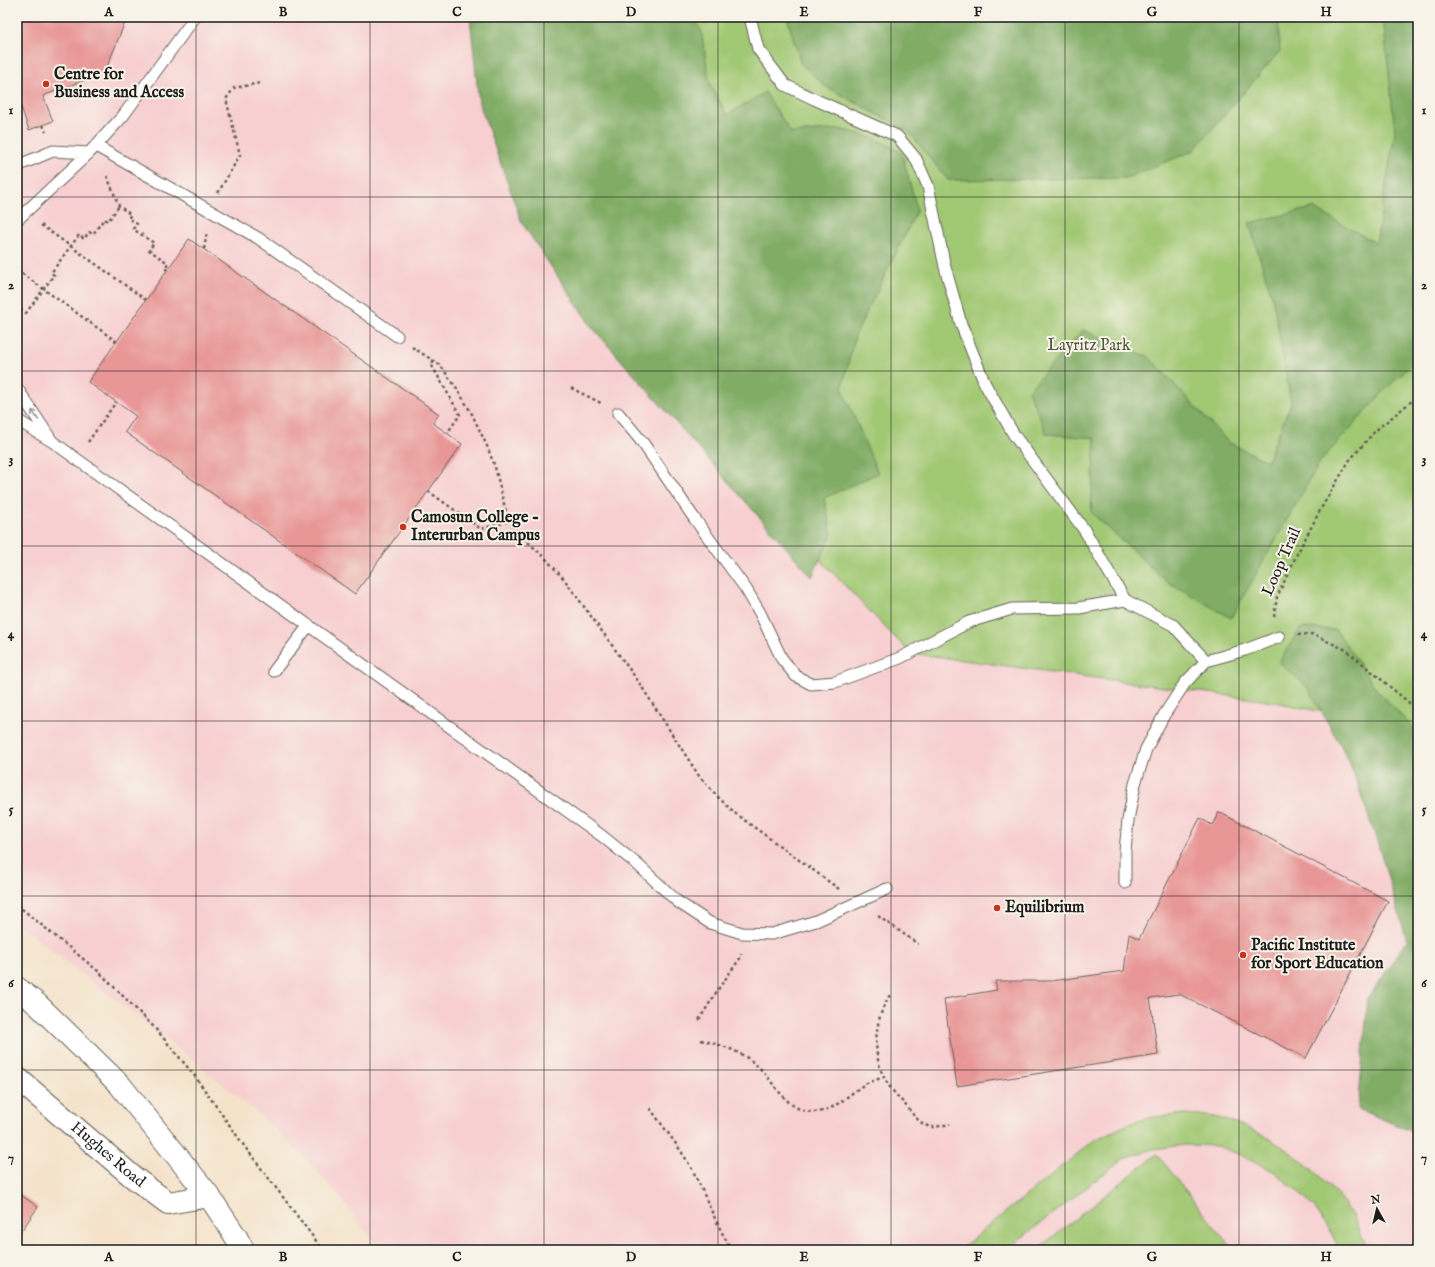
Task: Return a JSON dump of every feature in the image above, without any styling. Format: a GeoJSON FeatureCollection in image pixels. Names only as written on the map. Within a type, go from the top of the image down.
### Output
{"type":"FeatureCollection","features":[{"type":"Feature","properties":{"kind":"main road"},"geometry":{"type":"LineString","coordinates":[[17,988],[37,1004],[120,1085],[209,1196],[243,1250]]}},
{"type":"Feature","properties":{"kind":"main road","name":"Hughes Road"},"geometry":{"type":"LineString","coordinates":[[17,1078],[133,1177],[168,1203],[209,1196]]}},
{"type":"Feature","properties":{"kind":"lane"},"geometry":{"type":"LineString","coordinates":[[21,217],[92,149],[123,116],[195,17]]}},
{"type":"Feature","properties":{"kind":"lane"},"geometry":{"type":"LineString","coordinates":[[750,17],[758,49],[785,84],[814,99],[897,136],[916,159],[928,186],[945,268],[961,324],[985,384],[1014,435],[1085,531],[1125,600],[1173,625],[1206,661]]}},
{"type":"Feature","properties":{"kind":"lane"},"geometry":{"type":"LineString","coordinates":[[17,166],[53,151],[92,149],[212,211],[258,238],[397,336]]}},
{"type":"Feature","properties":{"kind":"lane"},"geometry":{"type":"LineString","coordinates":[[17,388],[53,442]]}},
{"type":"Feature","properties":{"kind":"lane"},"geometry":{"type":"LineString","coordinates":[[618,413],[643,442],[694,518],[746,589],[760,613],[782,659],[796,676],[811,684],[835,682],[900,658],[970,622],[1012,609],[1079,608],[1125,600]]}},
{"type":"Feature","properties":{"kind":"lane"},"geometry":{"type":"LineString","coordinates":[[17,420],[53,442],[602,836],[638,864],[678,902],[710,923],[742,933],[772,934],[816,921],[887,889]]}},
{"type":"Feature","properties":{"kind":"lane"},"geometry":{"type":"LineString","coordinates":[[274,671],[308,625]]}},
{"type":"Feature","properties":{"kind":"lane"},"geometry":{"type":"LineString","coordinates":[[1124,883],[1128,820],[1135,784],[1146,749],[1164,715],[1185,683],[1206,661],[1245,650],[1278,637]]}},
{"type":"Feature","properties":{"kind":"path"},"geometry":{"type":"LineString","coordinates":[[240,155],[226,100],[234,88],[260,83]]}},
{"type":"Feature","properties":{"kind":"path"},"geometry":{"type":"LineString","coordinates":[[17,316],[21,310],[26,313],[44,289],[54,275],[51,273],[78,234],[84,239],[89,232],[93,234],[104,219],[108,221],[119,206],[131,214],[128,218],[137,224],[133,229],[154,243],[149,250],[168,263],[164,268],[167,270]]}},
{"type":"Feature","properties":{"kind":"path"},"geometry":{"type":"LineString","coordinates":[[21,217],[70,246],[146,300]]}},
{"type":"Feature","properties":{"kind":"path"},"geometry":{"type":"LineString","coordinates":[[18,271],[117,342]]}},
{"type":"Feature","properties":{"kind":"path"},"geometry":{"type":"LineString","coordinates":[[397,336],[440,365],[456,387],[487,446],[495,467],[505,508],[513,528],[546,559],[564,579],[638,681],[699,776],[736,814],[766,835]]}},
{"type":"Feature","properties":{"kind":"path"},"geometry":{"type":"LineString","coordinates":[[434,360],[431,364],[460,415],[447,433]]}},
{"type":"Feature","properties":{"kind":"path"},"geometry":{"type":"LineString","coordinates":[[571,388],[618,413]]}},
{"type":"Feature","properties":{"kind":"path","name":"Loop Trail"},"geometry":{"type":"LineString","coordinates":[[1278,637],[1273,620],[1277,597],[1296,556],[1323,505],[1349,461],[1376,431],[1418,396]]}},
{"type":"Feature","properties":{"kind":"path"},"geometry":{"type":"LineString","coordinates":[[76,459],[116,402]]}},
{"type":"Feature","properties":{"kind":"path"},"geometry":{"type":"LineString","coordinates":[[428,491],[481,529],[510,521]]}},
{"type":"Feature","properties":{"kind":"path"},"geometry":{"type":"LineString","coordinates":[[1278,637],[1312,634],[1346,650],[1413,706],[1418,714]]}},
{"type":"Feature","properties":{"kind":"path"},"geometry":{"type":"LineString","coordinates":[[1413,706],[1418,707]]}},
{"type":"Feature","properties":{"kind":"path"},"geometry":{"type":"LineString","coordinates":[[17,904],[98,972],[155,1028],[194,1075],[245,1147],[323,1250]]}},
{"type":"Feature","properties":{"kind":"path"},"geometry":{"type":"LineString","coordinates":[[699,1020],[741,957]]}},
{"type":"Feature","properties":{"kind":"path"},"geometry":{"type":"LineString","coordinates":[[890,995],[883,1006],[877,1026],[876,1046],[879,1064],[884,1077],[901,1101],[920,1122],[932,1127],[950,1124]]}},
{"type":"Feature","properties":{"kind":"path"},"geometry":{"type":"LineString","coordinates":[[701,1040],[728,1047],[740,1054],[760,1069],[788,1102],[799,1110],[811,1112],[825,1110],[867,1083],[884,1077]]}},
{"type":"Feature","properties":{"kind":"path"},"geometry":{"type":"LineString","coordinates":[[650,1108],[692,1169],[724,1238],[732,1250]]}},
{"type":"Feature","properties":{"kind":"shaded area","name":"Camosun College - Interurban Campus"},"geometry":{"type":"Polygon","coordinates":[[[17,17],[571,17],[1275,702],[1418,732],[1418,1250],[380,1250],[343,1201],[304,1157],[256,1112],[178,1048],[17,924],[17,17]]]}},
{"type":"Feature","properties":{"kind":"green space"},"geometry":{"type":"Polygon","coordinates":[[[470,17],[692,17],[701,30],[710,84],[727,115],[765,92],[791,133],[840,129],[874,138],[902,153],[917,210],[855,336],[842,388],[878,473],[824,498],[832,534],[812,577],[591,326],[522,223],[479,103],[470,17]]]}},
{"type":"Feature","properties":{"kind":"green space","name":"Layritz Park"},"geometry":{"type":"Polygon","coordinates":[[[571,17],[1418,17],[1418,732],[1275,702],[910,653],[667,401],[571,17]]]}},
{"type":"Feature","properties":{"kind":"green space"},"geometry":{"type":"Polygon","coordinates":[[[787,17],[1278,17],[1280,51],[1193,151],[1126,178],[948,180],[908,131],[825,86],[801,64],[787,17]]]}},
{"type":"Feature","properties":{"kind":"green space"},"geometry":{"type":"Polygon","coordinates":[[[1383,17],[1418,17],[1418,358],[1384,391],[1320,462],[1231,618],[1166,581],[1091,512],[1095,438],[1047,434],[1028,391],[1083,330],[1149,357],[1228,442],[1267,461],[1291,403],[1273,300],[1249,223],[1313,208],[1376,243],[1395,132],[1383,17]]]}},
{"type":"Feature","properties":{"kind":"green space"},"geometry":{"type":"Polygon","coordinates":[[[1301,628],[1336,630],[1376,689],[1418,733],[1418,1134],[1358,1109],[1368,998],[1407,941],[1379,847],[1349,760],[1308,688],[1279,662],[1301,628]]]}},
{"type":"Feature","properties":{"kind":"green space"},"geometry":{"type":"Polygon","coordinates":[[[1186,1114],[1202,1115],[1229,1121],[1245,1127],[1279,1144],[1325,1181],[1337,1195],[1354,1218],[1368,1250],[1340,1250],[1315,1209],[1295,1189],[1273,1171],[1246,1157],[1218,1146],[1185,1145],[1153,1149],[1123,1159],[1006,1250],[959,1250],[1093,1141],[1132,1122],[1154,1117],[1186,1114]]]}},
{"type":"Feature","properties":{"kind":"green space"},"geometry":{"type":"Polygon","coordinates":[[[1157,1154],[1233,1250],[1036,1250],[1157,1154]]]}},
{"type":"Feature","properties":{"kind":"building","name":"Centre for Business and Access"},"geometry":{"type":"Polygon","coordinates":[[[17,17],[127,17],[105,72],[43,96],[53,121],[29,130],[20,104],[17,105],[17,17]]]}},
{"type":"Feature","properties":{"kind":"building"},"geometry":{"type":"Polygon","coordinates":[[[189,239],[439,414],[433,423],[462,444],[355,594],[125,432],[136,416],[88,382],[189,239]]]}},
{"type":"Feature","properties":{"kind":"building","name":"Pacific Institute for Sport Education"},"geometry":{"type":"Polygon","coordinates":[[[1219,812],[1388,901],[1306,1058],[1179,994],[1150,998],[1158,1055],[957,1086],[944,999],[997,990],[995,981],[1051,981],[1124,971],[1129,934],[1139,939],[1200,818],[1212,825],[1219,812]]]}},
{"type":"Feature","properties":{"kind":"building"},"geometry":{"type":"Polygon","coordinates":[[[17,1192],[38,1207],[19,1234],[17,1232],[17,1192]]]}},
{"type":"Feature","properties":{"kind":"place","name":"Centre for Business and Access"},"geometry":{"type":"Point","coordinates":[46,84]}},
{"type":"Feature","properties":{"kind":"place","name":"Camosun College - Interurban Campus"},"geometry":{"type":"Point","coordinates":[403,527]}},
{"type":"Feature","properties":{"kind":"place","name":"Equilibrium"},"geometry":{"type":"Point","coordinates":[997,908]}},
{"type":"Feature","properties":{"kind":"place","name":"Pacific Institute for Sport Education"},"geometry":{"type":"Point","coordinates":[1243,955]}}]}
